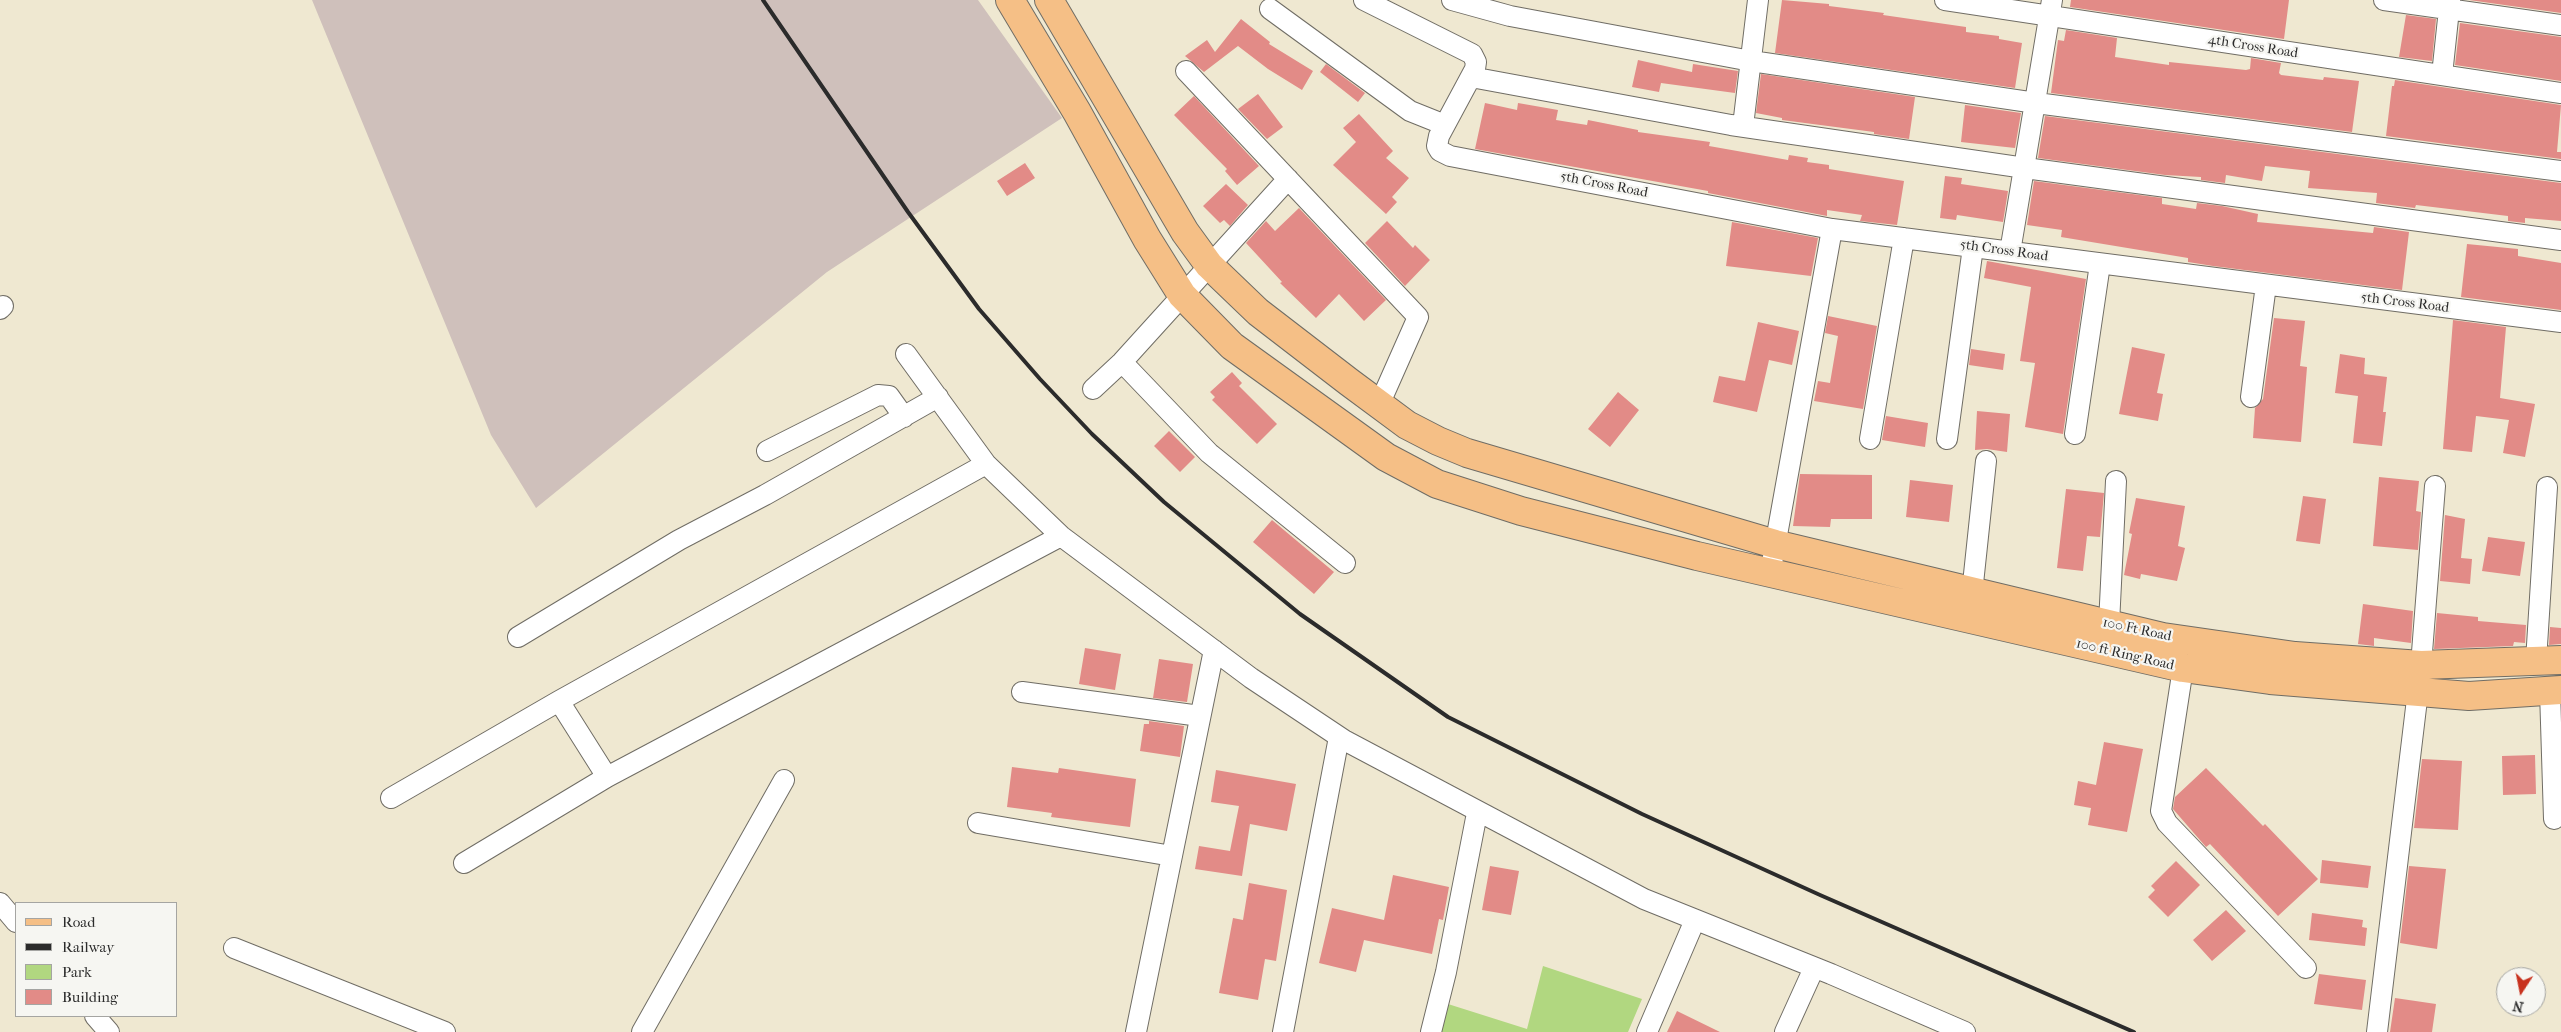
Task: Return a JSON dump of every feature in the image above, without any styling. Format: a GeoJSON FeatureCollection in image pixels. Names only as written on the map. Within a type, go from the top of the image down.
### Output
{"type":"FeatureCollection","features":[{"type":"Feature","properties":{"kind":"main road","name":"100 ft Ring Road"},"geometry":{"type":"LineString","coordinates":[[1010,0],[1077,112],[1147,239],[1182,296],[1232,346],[1386,457],[1437,484],[1521,510],[1697,556],[2183,668],[2270,680],[2420,678],[2469,696],[2556,690]]}},
{"type":"Feature","properties":{"kind":"main road","name":"100 Ft Road"},"geometry":{"type":"LineString","coordinates":[[1049,0],[1185,232],[1209,265],[1258,312],[1407,426],[1467,453],[1776,544],[1972,593],[2163,637],[2295,656],[2420,678],[2548,660]]}},
{"type":"Feature","properties":{"kind":"street"},"geometry":{"type":"LineString","coordinates":[[1270,9],[1410,111],[1445,125],[1471,77],[1476,62],[1472,54],[1364,0]]}},
{"type":"Feature","properties":{"kind":"street"},"geometry":{"type":"LineString","coordinates":[[1452,0],[1510,16],[1750,61],[2036,103],[2561,171]]}},
{"type":"Feature","properties":{"kind":"street"},"geometry":{"type":"LineString","coordinates":[[1743,126],[1758,0]]}},
{"type":"Feature","properties":{"kind":"street","name":"4th Cross Road"},"geometry":{"type":"LineString","coordinates":[[1945,0],[2051,8],[2442,76],[2561,93]]}},
{"type":"Feature","properties":{"kind":"street"},"geometry":{"type":"LineString","coordinates":[[2384,0],[2450,5],[2561,26]]}},
{"type":"Feature","properties":{"kind":"street"},"geometry":{"type":"LineString","coordinates":[[2442,76],[2450,5]]}},
{"type":"Feature","properties":{"kind":"street"},"geometry":{"type":"LineString","coordinates":[[2010,252],[2051,8]]}},
{"type":"Feature","properties":{"kind":"street"},"geometry":{"type":"LineString","coordinates":[[1186,71],[1418,317],[1379,405]]}},
{"type":"Feature","properties":{"kind":"street"},"geometry":{"type":"LineString","coordinates":[[1471,77],[1743,126],[2025,168],[2561,240]]}},
{"type":"Feature","properties":{"kind":"street","name":"5th Cross Road"},"geometry":{"type":"LineString","coordinates":[[1445,125],[1437,146],[1440,151],[1450,156],[1832,229],[2561,322]]}},
{"type":"Feature","properties":{"kind":"street"},"geometry":{"type":"LineString","coordinates":[[1093,389],[1122,362],[1288,179]]}},
{"type":"Feature","properties":{"kind":"street"},"geometry":{"type":"LineString","coordinates":[[1770,574],[1832,229]]}},
{"type":"Feature","properties":{"kind":"street"},"geometry":{"type":"LineString","coordinates":[[1870,439],[1904,238]]}},
{"type":"Feature","properties":{"kind":"street"},"geometry":{"type":"LineString","coordinates":[[1947,439],[1974,247]]}},
{"type":"Feature","properties":{"kind":"street"},"geometry":{"type":"LineString","coordinates":[[2075,434],[2100,264]]}},
{"type":"Feature","properties":{"kind":"street"},"geometry":{"type":"LineString","coordinates":[[2251,397],[2266,285]]}},
{"type":"Feature","properties":{"kind":"street"},"geometry":{"type":"LineString","coordinates":[[906,354],[986,464],[1061,536],[1214,650],[1340,737],[1477,812],[1644,899],[1814,968],[1939,1027],[1964,1032]]}},
{"type":"Feature","properties":{"kind":"street"},"geometry":{"type":"LineString","coordinates":[[1122,362],[1208,453],[1345,563]]}},
{"type":"Feature","properties":{"kind":"street"},"geometry":{"type":"LineString","coordinates":[[767,451],[878,395],[890,396],[904,417]]}},
{"type":"Feature","properties":{"kind":"street"},"geometry":{"type":"LineString","coordinates":[[518,637],[679,540],[765,496],[938,398]]}},
{"type":"Feature","properties":{"kind":"street"},"geometry":{"type":"LineString","coordinates":[[1972,593],[1986,461]]}},
{"type":"Feature","properties":{"kind":"street"},"geometry":{"type":"LineString","coordinates":[[391,798],[559,701],[986,464]]}},
{"type":"Feature","properties":{"kind":"street"},"geometry":{"type":"LineString","coordinates":[[2108,624],[2116,481]]}},
{"type":"Feature","properties":{"kind":"street"},"geometry":{"type":"LineString","coordinates":[[2377,1032],[2420,678],[2435,486]]}},
{"type":"Feature","properties":{"kind":"street"},"geometry":{"type":"LineString","coordinates":[[2547,487],[2548,660]]}},
{"type":"Feature","properties":{"kind":"street"},"geometry":{"type":"LineString","coordinates":[[464,863],[607,777],[1061,536]]}},
{"type":"Feature","properties":{"kind":"street"},"geometry":{"type":"LineString","coordinates":[[1136,1032],[1214,650]]}},
{"type":"Feature","properties":{"kind":"street"},"geometry":{"type":"LineString","coordinates":[[2183,668],[2161,811],[2167,823],[2306,968]]}},
{"type":"Feature","properties":{"kind":"street"},"geometry":{"type":"LineString","coordinates":[[2554,819],[2556,690]]}},
{"type":"Feature","properties":{"kind":"street"},"geometry":{"type":"LineString","coordinates":[[1022,692],[1200,716]]}},
{"type":"Feature","properties":{"kind":"street"},"geometry":{"type":"LineString","coordinates":[[559,701],[607,777]]}},
{"type":"Feature","properties":{"kind":"street"},"geometry":{"type":"LineString","coordinates":[[1283,1032],[1340,737]]}},
{"type":"Feature","properties":{"kind":"street"},"geometry":{"type":"LineString","coordinates":[[642,1032],[784,780]]}},
{"type":"Feature","properties":{"kind":"street"},"geometry":{"type":"LineString","coordinates":[[1431,1032],[1446,972],[1477,812]]}},
{"type":"Feature","properties":{"kind":"street"},"geometry":{"type":"LineString","coordinates":[[978,823],[1172,856]]}},
{"type":"Feature","properties":{"kind":"street"},"geometry":{"type":"LineString","coordinates":[[0,903],[15,921]]}},
{"type":"Feature","properties":{"kind":"street"},"geometry":{"type":"LineString","coordinates":[[1647,1032],[1695,920]]}},
{"type":"Feature","properties":{"kind":"street"},"geometry":{"type":"LineString","coordinates":[[234,948],[445,1032]]}},
{"type":"Feature","properties":{"kind":"street"},"geometry":{"type":"LineString","coordinates":[[1785,1032],[1814,968]]}},
{"type":"Feature","properties":{"kind":"street"},"geometry":{"type":"LineString","coordinates":[[96,1017],[109,1032]]}},
{"type":"Feature","properties":{"kind":"shaded area"},"geometry":{"type":"Polygon","coordinates":[[[312,0],[978,0],[1062,118],[827,272],[536,508],[491,435],[312,0]]]}},
{"type":"Feature","properties":{"kind":"green space"},"geometry":{"type":"Polygon","coordinates":[[[1543,966],[1642,999],[1628,1032],[1441,1032],[1448,1004],[1527,1029],[1543,966]]]}},
{"type":"Feature","properties":{"kind":"building"},"geometry":{"type":"Polygon","coordinates":[[[1782,0],[1829,4],[1829,6],[1966,27],[1966,32],[1999,36],[1999,39],[2022,43],[2015,88],[1775,53],[1782,0]]]}},
{"type":"Feature","properties":{"kind":"building"},"geometry":{"type":"Polygon","coordinates":[[[2071,0],[2289,0],[2284,39],[2070,7],[2071,0]]]}},
{"type":"Feature","properties":{"kind":"building"},"geometry":{"type":"Polygon","coordinates":[[[2469,0],[2561,0],[2561,13],[2469,0]]]}},
{"type":"Feature","properties":{"kind":"building"},"geometry":{"type":"Polygon","coordinates":[[[2406,15],[2436,19],[2432,61],[2399,57],[2406,15]]]}},
{"type":"Feature","properties":{"kind":"building"},"geometry":{"type":"Polygon","coordinates":[[[1241,19],[1270,42],[1269,44],[1313,71],[1302,90],[1268,69],[1238,46],[1204,72],[1185,56],[1207,40],[1215,52],[1241,19]]]}},
{"type":"Feature","properties":{"kind":"building"},"geometry":{"type":"Polygon","coordinates":[[[2460,23],[2561,37],[2561,81],[2455,65],[2460,23]]]}},
{"type":"Feature","properties":{"kind":"building"},"geometry":{"type":"Polygon","coordinates":[[[2066,30],[2117,38],[2115,57],[2169,65],[2169,62],[2246,70],[2250,69],[2251,58],[2281,63],[2279,73],[2281,75],[2323,80],[2324,77],[2359,81],[2352,132],[2051,93],[2058,40],[2064,41],[2066,30]]]}},
{"type":"Feature","properties":{"kind":"building"},"geometry":{"type":"Polygon","coordinates":[[[1638,60],[1692,72],[1693,64],[1738,71],[1735,93],[1661,83],[1659,92],[1632,87],[1638,60]]]}},
{"type":"Feature","properties":{"kind":"building"},"geometry":{"type":"Polygon","coordinates":[[[1326,64],[1365,93],[1358,102],[1320,72],[1326,64]]]}},
{"type":"Feature","properties":{"kind":"building"},"geometry":{"type":"Polygon","coordinates":[[[1761,74],[1915,97],[1909,139],[1874,134],[1874,132],[1782,120],[1782,118],[1756,113],[1761,74]]]}},
{"type":"Feature","properties":{"kind":"building"},"geometry":{"type":"Polygon","coordinates":[[[2395,80],[2561,105],[2557,152],[2561,152],[2561,159],[2386,136],[2392,86],[2394,86],[2395,80]]]}},
{"type":"Feature","properties":{"kind":"building"},"geometry":{"type":"Polygon","coordinates":[[[1258,94],[1283,127],[1267,139],[1238,109],[1258,94]]]}},
{"type":"Feature","properties":{"kind":"building"},"geometry":{"type":"Polygon","coordinates":[[[1194,96],[1259,166],[1237,185],[1225,171],[1227,169],[1174,115],[1194,96]]]}},
{"type":"Feature","properties":{"kind":"building"},"geometry":{"type":"Polygon","coordinates":[[[1485,103],[1517,110],[1518,103],[1558,110],[1556,120],[1587,125],[1588,120],[1638,130],[1638,132],[1710,142],[1709,146],[1788,160],[1789,155],[1808,158],[1807,162],[1829,165],[1829,169],[1904,181],[1897,225],[1860,221],[1862,215],[1827,210],[1827,216],[1708,193],[1708,191],[1475,149],[1485,103]]]}},
{"type":"Feature","properties":{"kind":"building"},"geometry":{"type":"Polygon","coordinates":[[[1965,105],[2021,113],[2015,148],[1961,142],[1965,105]]]}},
{"type":"Feature","properties":{"kind":"building"},"geometry":{"type":"Polygon","coordinates":[[[1359,114],[1393,151],[1386,158],[1409,178],[1392,197],[1397,202],[1386,214],[1333,165],[1356,142],[1343,128],[1359,114]]]}},
{"type":"Feature","properties":{"kind":"building"},"geometry":{"type":"Polygon","coordinates":[[[2045,116],[2561,183],[2561,221],[2525,218],[2525,223],[2508,221],[2508,216],[2416,205],[2415,208],[2376,203],[2377,193],[2308,188],[2310,171],[2265,166],[2262,181],[2226,175],[2225,183],[2201,180],[2201,177],[2165,175],[2038,158],[2045,116]]]}},
{"type":"Feature","properties":{"kind":"building"},"geometry":{"type":"Polygon","coordinates":[[[1025,163],[1035,178],[1007,196],[997,181],[1025,163]]]}},
{"type":"Feature","properties":{"kind":"building"},"geometry":{"type":"Polygon","coordinates":[[[1945,176],[1962,178],[1961,184],[2008,191],[2003,222],[1957,215],[1956,220],[1940,218],[1945,176]]]}},
{"type":"Feature","properties":{"kind":"building"},"geometry":{"type":"Polygon","coordinates":[[[2034,181],[2162,198],[2162,204],[2196,209],[2197,203],[2222,206],[2258,214],[2257,222],[2373,233],[2374,227],[2409,232],[2402,290],[2213,266],[2188,262],[2188,258],[2061,237],[2062,230],[2027,225],[2034,181]]]}},
{"type":"Feature","properties":{"kind":"building"},"geometry":{"type":"Polygon","coordinates":[[[1226,184],[1248,205],[1230,226],[1224,220],[1220,223],[1203,206],[1226,184]]]}},
{"type":"Feature","properties":{"kind":"building"},"geometry":{"type":"Polygon","coordinates":[[[1299,208],[1386,300],[1364,321],[1339,294],[1316,318],[1280,283],[1282,282],[1246,243],[1266,221],[1275,231],[1299,208]]]}},
{"type":"Feature","properties":{"kind":"building"},"geometry":{"type":"Polygon","coordinates":[[[1387,221],[1413,248],[1415,245],[1430,260],[1405,286],[1365,243],[1387,221]]]}},
{"type":"Feature","properties":{"kind":"building"},"geometry":{"type":"Polygon","coordinates":[[[1732,222],[1818,238],[1811,276],[1726,266],[1732,222]]]}},
{"type":"Feature","properties":{"kind":"building"},"geometry":{"type":"Polygon","coordinates":[[[2467,244],[2518,249],[2518,256],[2561,263],[2561,310],[2461,297],[2467,244]]]}},
{"type":"Feature","properties":{"kind":"building"},"geometry":{"type":"Polygon","coordinates":[[[1987,261],[2086,279],[2063,434],[2025,427],[2035,363],[2020,361],[2031,287],[1984,278],[1987,261]]]}},
{"type":"Feature","properties":{"kind":"building"},"geometry":{"type":"Polygon","coordinates":[[[1828,316],[1877,326],[1863,409],[1814,401],[1818,381],[1830,383],[1838,336],[1825,333],[1828,316]]]}},
{"type":"Feature","properties":{"kind":"building"},"geometry":{"type":"Polygon","coordinates":[[[2274,318],[2305,321],[2300,366],[2307,367],[2301,442],[2253,438],[2255,408],[2263,399],[2274,318]]]}},
{"type":"Feature","properties":{"kind":"building"},"geometry":{"type":"Polygon","coordinates":[[[2453,320],[2506,327],[2500,398],[2535,404],[2525,457],[2503,453],[2509,420],[2476,416],[2472,452],[2443,449],[2453,320]]]}},
{"type":"Feature","properties":{"kind":"building"},"geometry":{"type":"Polygon","coordinates":[[[1758,322],[1799,331],[1792,365],[1769,360],[1757,412],[1713,402],[1719,376],[1745,381],[1758,322]]]}},
{"type":"Feature","properties":{"kind":"building"},"geometry":{"type":"Polygon","coordinates":[[[2132,347],[2165,354],[2157,393],[2163,394],[2158,421],[2119,414],[2132,347]]]}},
{"type":"Feature","properties":{"kind":"building"},"geometry":{"type":"Polygon","coordinates":[[[1971,349],[2005,354],[2003,370],[1969,365],[1971,349]]]}},
{"type":"Feature","properties":{"kind":"building"},"geometry":{"type":"Polygon","coordinates":[[[2340,354],[2365,358],[2364,374],[2387,377],[2383,412],[2386,412],[2382,446],[2353,443],[2358,396],[2335,393],[2340,354]]]}},
{"type":"Feature","properties":{"kind":"building"},"geometry":{"type":"Polygon","coordinates":[[[1232,372],[1242,383],[1239,386],[1277,424],[1257,444],[1212,400],[1215,397],[1210,392],[1232,372]]]}},
{"type":"Feature","properties":{"kind":"building"},"geometry":{"type":"Polygon","coordinates":[[[1618,392],[1639,410],[1610,447],[1588,429],[1618,392]]]}},
{"type":"Feature","properties":{"kind":"building"},"geometry":{"type":"Polygon","coordinates":[[[1977,411],[2010,414],[2007,452],[1987,449],[1975,450],[1977,411]]]}},
{"type":"Feature","properties":{"kind":"building"},"geometry":{"type":"Polygon","coordinates":[[[1886,416],[1928,423],[1925,447],[1882,440],[1886,416]]]}},
{"type":"Feature","properties":{"kind":"building"},"geometry":{"type":"Polygon","coordinates":[[[1169,431],[1195,457],[1180,472],[1154,446],[1169,431]]]}},
{"type":"Feature","properties":{"kind":"building"},"geometry":{"type":"Polygon","coordinates":[[[1800,474],[1872,475],[1872,519],[1831,519],[1830,527],[1793,526],[1800,474]]]}},
{"type":"Feature","properties":{"kind":"building"},"geometry":{"type":"Polygon","coordinates":[[[2379,477],[2419,481],[2416,511],[2421,512],[2418,550],[2373,546],[2379,477]]]}},
{"type":"Feature","properties":{"kind":"building"},"geometry":{"type":"Polygon","coordinates":[[[1910,480],[1953,485],[1949,522],[1906,517],[1910,480]]]}},
{"type":"Feature","properties":{"kind":"building"},"geometry":{"type":"Polygon","coordinates":[[[2066,489],[2104,493],[2100,537],[2087,536],[2083,571],[2057,568],[2066,489]]]}},
{"type":"Feature","properties":{"kind":"building"},"geometry":{"type":"Polygon","coordinates":[[[2303,496],[2326,499],[2320,544],[2296,541],[2303,496]]]}},
{"type":"Feature","properties":{"kind":"building"},"geometry":{"type":"Polygon","coordinates":[[[2136,498],[2185,506],[2178,546],[2185,548],[2177,581],[2141,574],[2140,579],[2124,575],[2132,534],[2129,533],[2136,498]]]}},
{"type":"Feature","properties":{"kind":"building"},"geometry":{"type":"Polygon","coordinates":[[[2445,515],[2465,519],[2461,558],[2472,559],[2470,584],[2440,581],[2445,515]]]}},
{"type":"Feature","properties":{"kind":"building"},"geometry":{"type":"Polygon","coordinates":[[[1272,520],[1334,572],[1314,594],[1253,542],[1272,520]]]}},
{"type":"Feature","properties":{"kind":"building"},"geometry":{"type":"Polygon","coordinates":[[[2488,537],[2525,542],[2520,576],[2482,571],[2488,537]]]}},
{"type":"Feature","properties":{"kind":"building"},"geometry":{"type":"Polygon","coordinates":[[[2363,604],[2413,611],[2411,643],[2374,638],[2374,646],[2358,644],[2363,604]]]}},
{"type":"Feature","properties":{"kind":"building"},"geometry":{"type":"Polygon","coordinates":[[[2437,613],[2478,617],[2478,621],[2526,625],[2525,643],[2514,642],[2513,646],[2434,649],[2437,613]]]}},
{"type":"Feature","properties":{"kind":"building"},"geometry":{"type":"Polygon","coordinates":[[[2550,627],[2561,628],[2561,644],[2549,645],[2550,627]]]}},
{"type":"Feature","properties":{"kind":"building"},"geometry":{"type":"Polygon","coordinates":[[[1085,648],[1121,654],[1115,690],[1079,684],[1085,648]]]}},
{"type":"Feature","properties":{"kind":"building"},"geometry":{"type":"Polygon","coordinates":[[[1159,659],[1193,664],[1187,702],[1153,698],[1159,659]]]}},
{"type":"Feature","properties":{"kind":"building"},"geometry":{"type":"Polygon","coordinates":[[[1149,721],[1184,726],[1180,757],[1140,751],[1144,724],[1149,724],[1149,721]]]}},
{"type":"Feature","properties":{"kind":"building"},"geometry":{"type":"Polygon","coordinates":[[[2104,742],[2143,749],[2127,832],[2088,825],[2091,808],[2074,805],[2078,781],[2096,785],[2104,742]]]}},
{"type":"Feature","properties":{"kind":"building"},"geometry":{"type":"Polygon","coordinates":[[[2535,755],[2536,794],[2503,795],[2502,756],[2535,755]]]}},
{"type":"Feature","properties":{"kind":"building"},"geometry":{"type":"Polygon","coordinates":[[[2422,759],[2462,761],[2458,830],[2414,828],[2422,759]]]}},
{"type":"Feature","properties":{"kind":"building"},"geometry":{"type":"Polygon","coordinates":[[[1012,767],[1058,773],[1059,768],[1136,779],[1130,827],[1051,817],[1052,813],[1007,807],[1012,767]]]}},
{"type":"Feature","properties":{"kind":"building"},"geometry":{"type":"Polygon","coordinates":[[[2206,768],[2263,826],[2265,824],[2318,879],[2278,916],[2210,844],[2206,847],[2173,809],[2175,797],[2206,768]]]}},
{"type":"Feature","properties":{"kind":"building"},"geometry":{"type":"Polygon","coordinates":[[[1216,770],[1296,784],[1287,831],[1250,824],[1242,876],[1195,869],[1199,846],[1230,851],[1239,806],[1211,802],[1216,770]]]}},
{"type":"Feature","properties":{"kind":"building"},"geometry":{"type":"Polygon","coordinates":[[[2322,860],[2371,866],[2368,888],[2320,883],[2322,860]]]}},
{"type":"Feature","properties":{"kind":"building"},"geometry":{"type":"Polygon","coordinates":[[[2176,861],[2200,885],[2168,917],[2148,897],[2155,890],[2151,886],[2176,861]]]}},
{"type":"Feature","properties":{"kind":"building"},"geometry":{"type":"Polygon","coordinates":[[[1490,866],[1519,871],[1511,915],[1482,910],[1490,866]]]}},
{"type":"Feature","properties":{"kind":"building"},"geometry":{"type":"Polygon","coordinates":[[[2409,866],[2446,869],[2437,949],[2400,943],[2409,866]]]}},
{"type":"Feature","properties":{"kind":"building"},"geometry":{"type":"Polygon","coordinates":[[[1393,875],[1449,887],[1443,920],[1439,919],[1432,954],[1364,940],[1356,972],[1319,963],[1332,908],[1384,920],[1393,875]]]}},
{"type":"Feature","properties":{"kind":"building"},"geometry":{"type":"Polygon","coordinates":[[[1249,883],[1287,890],[1276,961],[1265,959],[1258,1000],[1219,993],[1233,918],[1243,920],[1249,883]]]}},
{"type":"Feature","properties":{"kind":"building"},"geometry":{"type":"Polygon","coordinates":[[[2226,910],[2246,931],[2212,961],[2193,940],[2226,910]]]}},
{"type":"Feature","properties":{"kind":"building"},"geometry":{"type":"Polygon","coordinates":[[[2312,913],[2363,920],[2362,927],[2367,928],[2365,946],[2309,940],[2312,913]]]}},
{"type":"Feature","properties":{"kind":"building"},"geometry":{"type":"Polygon","coordinates":[[[2319,974],[2366,980],[2362,1010],[2314,1004],[2319,974]]]}},
{"type":"Feature","properties":{"kind":"building"},"geometry":{"type":"Polygon","coordinates":[[[2395,998],[2436,1004],[2432,1032],[2390,1032],[2395,998]]]}},
{"type":"Feature","properties":{"kind":"building"},"geometry":{"type":"Polygon","coordinates":[[[1677,1011],[1720,1032],[1667,1032],[1677,1011]]]}},
{"type":"Feature","properties":{"kind":"railway"},"geometry":{"type":"LineString","coordinates":[[763,0],[908,212],[979,309],[1040,379],[1092,434],[1164,502],[1300,614],[1448,717],[1642,814],[1820,895],[2134,1032]]}}]}
